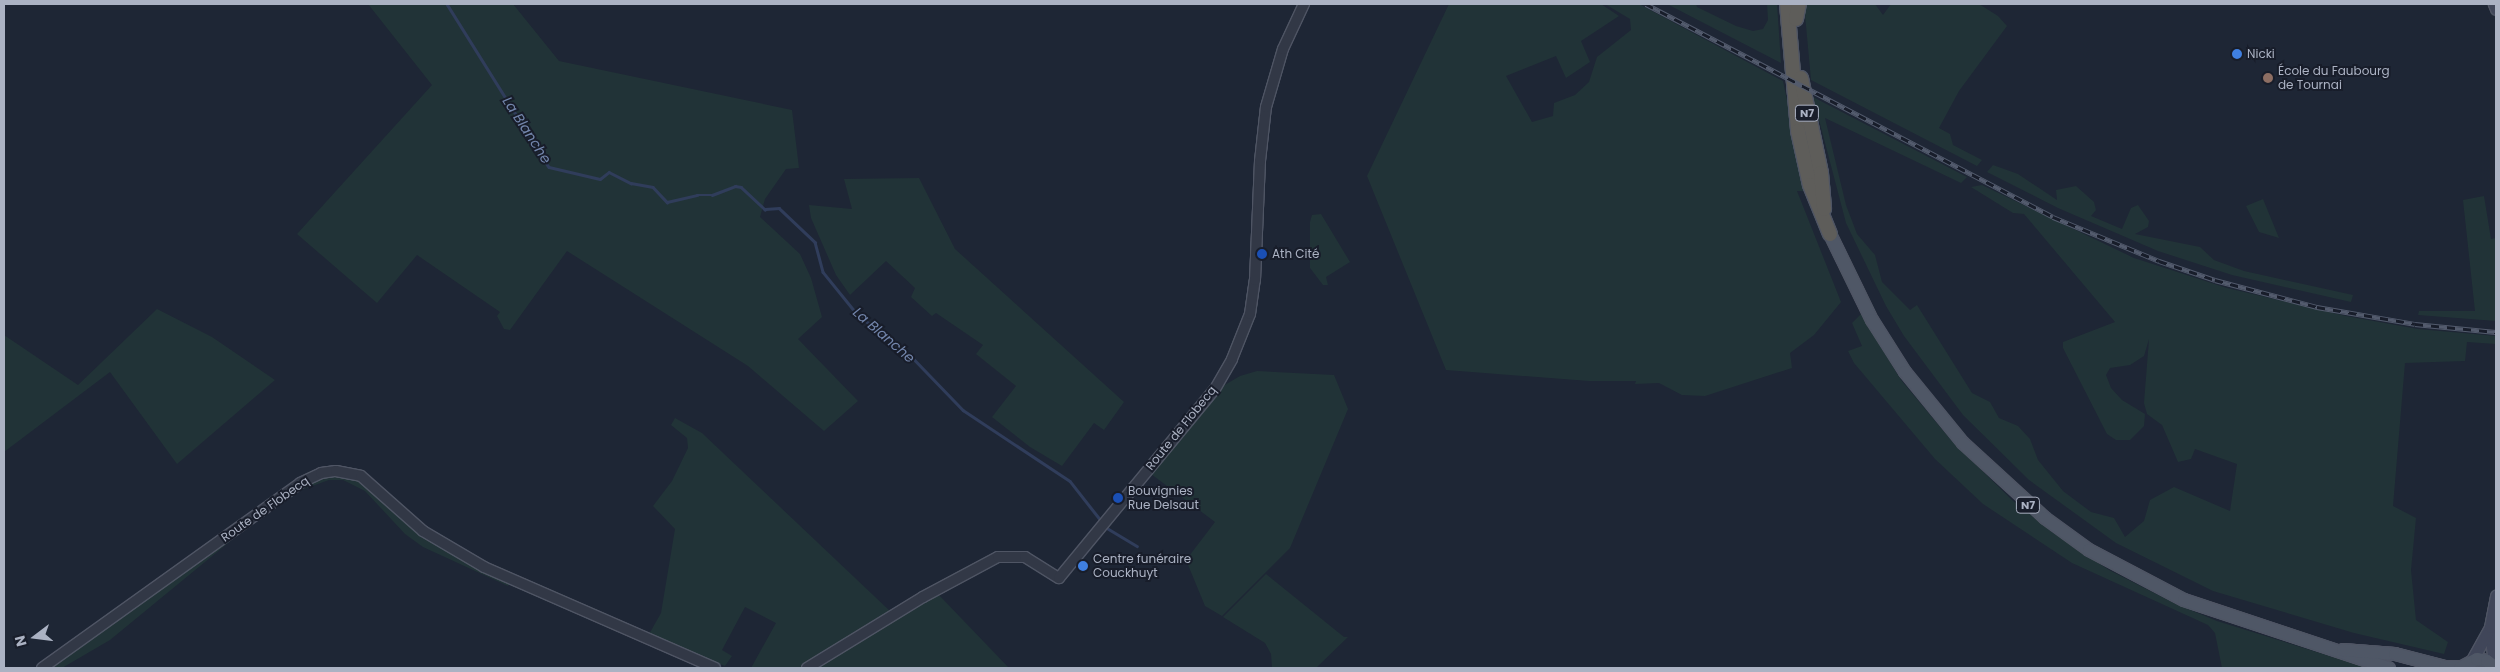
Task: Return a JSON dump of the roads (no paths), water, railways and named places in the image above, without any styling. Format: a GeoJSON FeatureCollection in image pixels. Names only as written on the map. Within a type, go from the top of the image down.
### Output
{"type":"FeatureCollection","features":[{"type":"Feature","properties":{"kind":"highway"},"geometry":{"type":"LineString","coordinates":[[1787,4],[1800,140],[1810,185],[1830,234]]}},
{"type":"Feature","properties":{"kind":"highway","name":"N7"},"geometry":{"type":"LineString","coordinates":[[1795,4],[1804,100],[1821,173],[1824,211],[1830,234]]}},
{"type":"Feature","properties":{"kind":"highway"},"geometry":{"type":"LineString","coordinates":[[1796,19],[1799,4]]}},
{"type":"Feature","properties":{"kind":"main road"},"geometry":{"type":"LineString","coordinates":[[2494,4],[2496,9]]}},
{"type":"Feature","properties":{"kind":"main road","name":"N7"},"geometry":{"type":"LineString","coordinates":[[1830,234],[1872,320],[1905,372],[1963,443],[2026,503],[2090,550],[2152,586],[2215,613],[2331,649],[2395,654],[2445,667],[2460,668]]}},
{"type":"Feature","properties":{"kind":"main road"},"geometry":{"type":"LineString","coordinates":[[2496,596],[2490,627],[2491,657],[2496,668]]}},
{"type":"Feature","properties":{"kind":"main road"},"geometry":{"type":"LineString","coordinates":[[2460,668],[2472,660],[2490,627]]}},
{"type":"Feature","properties":{"kind":"main road"},"geometry":{"type":"LineString","coordinates":[[2331,649],[2389,668]]}},
{"type":"Feature","properties":{"kind":"main road"},"geometry":{"type":"LineString","coordinates":[[2472,660],[2482,660],[2496,668]]}},
{"type":"Feature","properties":{"kind":"street","name":"Route de Flobecq"},"geometry":{"type":"LineString","coordinates":[[807,668],[923,597],[998,557],[1024,556],[1059,578],[1215,389],[1245,330],[1255,280],[1260,161],[1266,107],[1281,56],[1304,4]]}},
{"type":"Feature","properties":{"kind":"street","name":"Route de Flobecq"},"geometry":{"type":"LineString","coordinates":[[42,668],[300,483],[336,471],[361,476],[423,530],[484,567],[715,668]]}},
{"type":"Feature","properties":{"kind":"waterway","name":"La Blanche"},"geometry":{"type":"LineString","coordinates":[[447,4],[549,167],[600,179],[609,172],[631,183],[653,187],[667,202],[697,195],[712,195],[735,186],[741,187],[765,209],[779,208],[815,242],[823,272],[857,314],[911,356],[963,410],[1070,481],[1099,518]]}},
{"type":"Feature","properties":{"kind":"waterway","name":"La Blanche"},"geometry":{"type":"LineString","coordinates":[[1107,528],[1137,546]]}},
{"type":"Feature","properties":{"kind":"railway"},"geometry":{"type":"LineString","coordinates":[[1646,4],[2053,217],[2159,261],[2215,280],[2317,307],[2415,324],[2496,332]]}},
{"type":"Feature","properties":{"kind":"place","name":"Nicki"},"geometry":{"type":"Point","coordinates":[2237,54]}},
{"type":"Feature","properties":{"kind":"place","name":"École du Faubourg de Tournai"},"geometry":{"type":"Point","coordinates":[2268,78]}},
{"type":"Feature","properties":{"kind":"place","name":"Ath Cité"},"geometry":{"type":"Point","coordinates":[1262,254]}},
{"type":"Feature","properties":{"kind":"place","name":"Bouvignies Rue Delsaut"},"geometry":{"type":"Point","coordinates":[1118,498]}},
{"type":"Feature","properties":{"kind":"place","name":"Centre funéraire Couckhuyt"},"geometry":{"type":"Point","coordinates":[1083,566]}}]}
